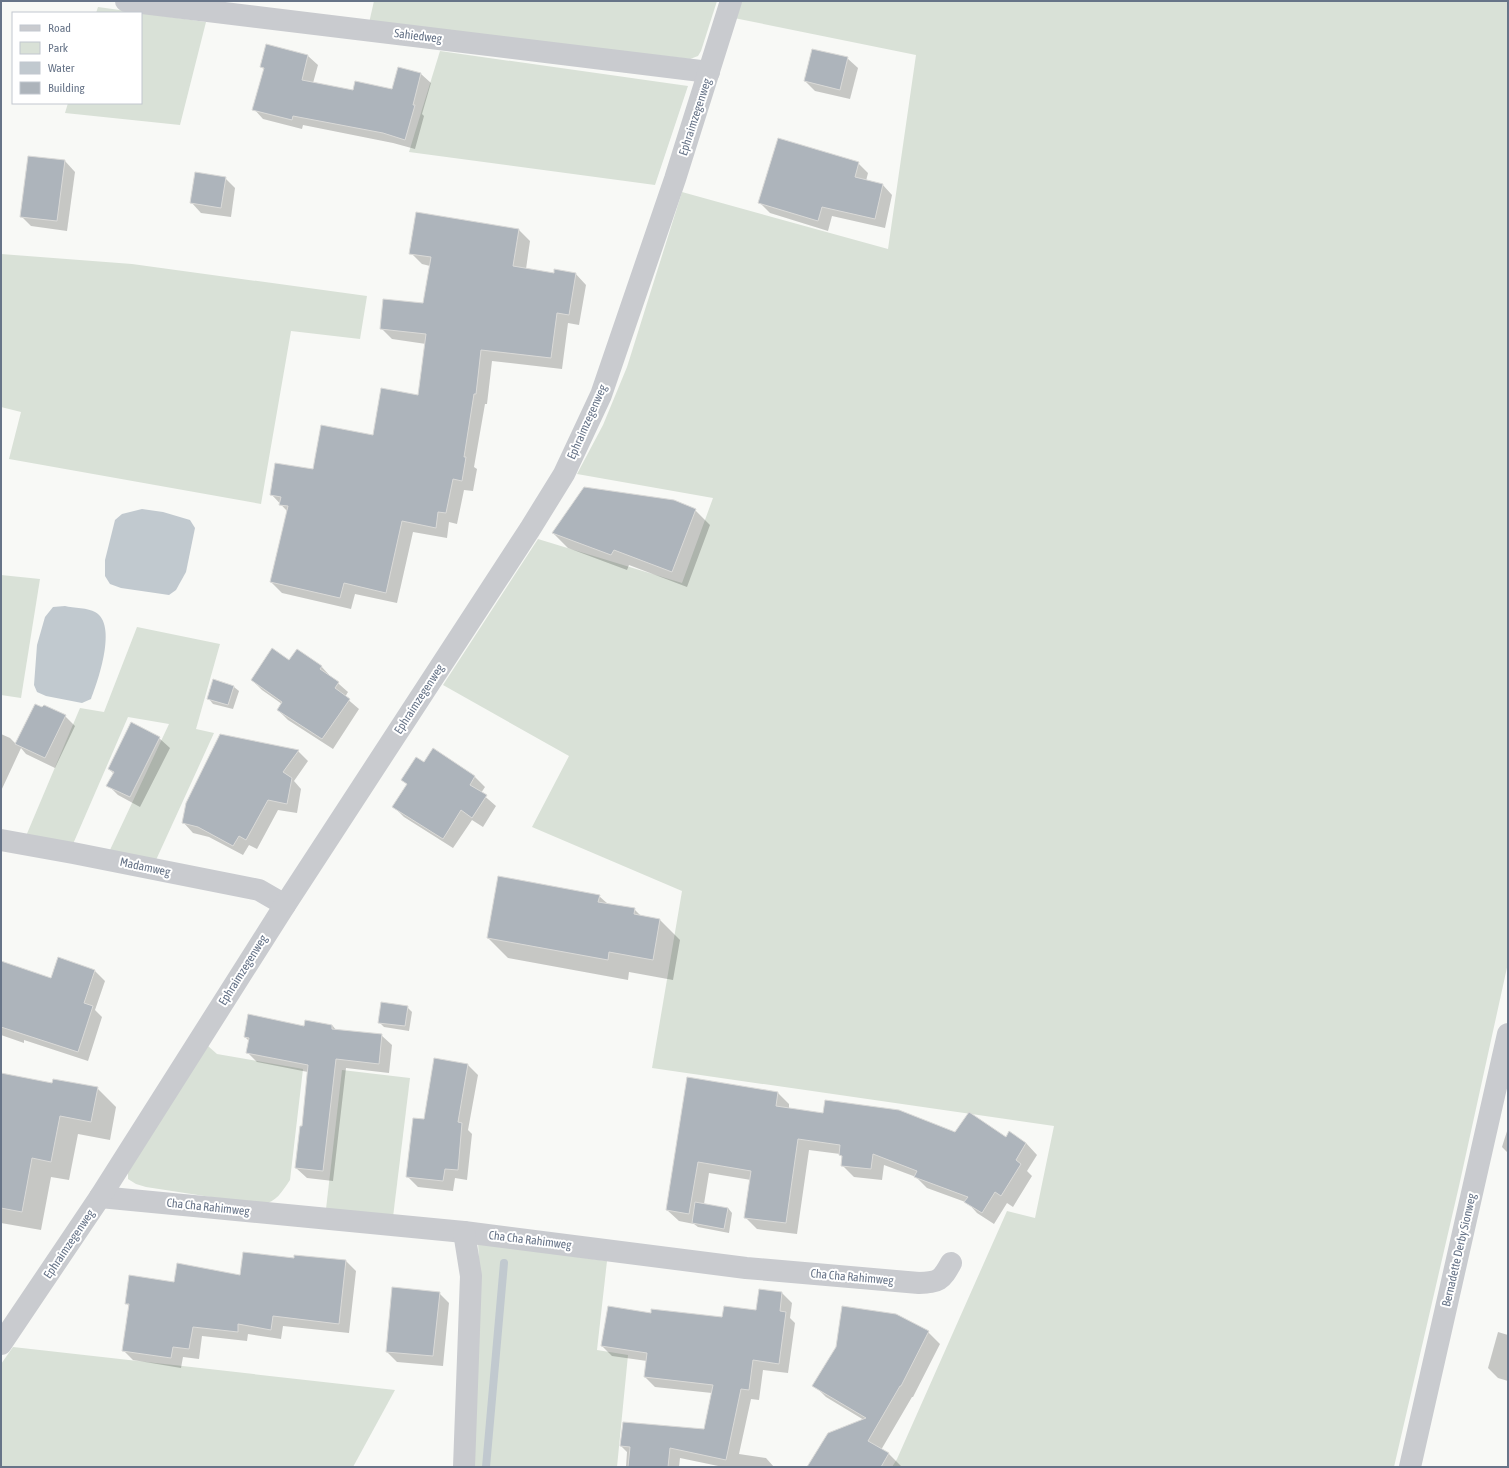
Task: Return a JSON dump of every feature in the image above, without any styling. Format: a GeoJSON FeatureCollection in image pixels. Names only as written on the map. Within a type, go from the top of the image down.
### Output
{"type":"FeatureCollection","features":[{"type":"Feature","properties":{"kind":"street","name":"Sahiedweg"},"geometry":{"type":"LineString","coordinates":[[126,1],[709,72]]}},
{"type":"Feature","properties":{"kind":"street","name":"Ephraimzegenweg"},"geometry":{"type":"LineString","coordinates":[[1,1344],[100,1197],[285,905],[530,529],[564,474],[601,395],[675,179],[731,1]]}},
{"type":"Feature","properties":{"kind":"street","name":"Madamweg"},"geometry":{"type":"LineString","coordinates":[[1,840],[259,890],[285,905]]}},
{"type":"Feature","properties":{"kind":"street","name":"Bernadette Derby Sionweg"},"geometry":{"type":"LineString","coordinates":[[1410,1467],[1508,1034]]}},
{"type":"Feature","properties":{"kind":"street","name":"Cha Cha Rahimweg"},"geometry":{"type":"LineString","coordinates":[[100,1197],[464,1232],[746,1268],[918,1283],[933,1282],[942,1277],[951,1263]]}},
{"type":"Feature","properties":{"kind":"street"},"geometry":{"type":"LineString","coordinates":[[464,1232],[471,1276],[464,1467]]}},
{"type":"Feature","properties":{"kind":"green space"},"geometry":{"type":"Polygon","coordinates":[[[374,1],[717,1],[701,51],[698,56],[690,59],[369,23],[374,1]]]}},
{"type":"Feature","properties":{"kind":"green space"},"geometry":{"type":"Polygon","coordinates":[[[739,1],[1508,1],[1508,963],[1459,1186],[1394,1467],[892,1467],[897,1459],[1007,1211],[1035,1218],[1054,1126],[652,1068],[682,891],[532,827],[569,756],[443,685],[538,539],[682,583],[713,498],[577,474],[603,425],[627,367],[682,192],[888,249],[916,55],[734,18],[739,1]]]}},
{"type":"Feature","properties":{"kind":"green space"},"geometry":{"type":"Polygon","coordinates":[[[98,7],[134,12],[96,12],[98,7]]]}},
{"type":"Feature","properties":{"kind":"green space"},"geometry":{"type":"Polygon","coordinates":[[[142,13],[206,22],[180,125],[65,113],[68,104],[142,104],[142,13]]]}},
{"type":"Feature","properties":{"kind":"green space"},"geometry":{"type":"Polygon","coordinates":[[[440,51],[688,86],[655,185],[409,152],[440,51]]]}},
{"type":"Feature","properties":{"kind":"green space"},"geometry":{"type":"Polygon","coordinates":[[[1,254],[132,264],[367,296],[360,339],[291,331],[261,504],[9,459],[21,412],[1,407],[1,254]]]}},
{"type":"Feature","properties":{"kind":"green space"},"geometry":{"type":"Polygon","coordinates":[[[1,575],[40,579],[21,698],[1,695],[1,575]]]}},
{"type":"Feature","properties":{"kind":"green space"},"geometry":{"type":"Polygon","coordinates":[[[137,627],[220,644],[196,729],[214,733],[156,860],[110,850],[169,724],[128,717],[73,844],[26,836],[80,708],[104,712],[137,627]]]}},
{"type":"Feature","properties":{"kind":"green space"},"geometry":{"type":"Polygon","coordinates":[[[208,1046],[217,1054],[303,1069],[290,1180],[275,1199],[262,1205],[146,1187],[136,1184],[128,1179],[128,1169],[208,1046]]]}},
{"type":"Feature","properties":{"kind":"green space"},"geometry":{"type":"Polygon","coordinates":[[[342,1070],[410,1078],[393,1217],[326,1209],[342,1070]]]}},
{"type":"Feature","properties":{"kind":"green space"},"geometry":{"type":"Polygon","coordinates":[[[478,1243],[607,1261],[597,1350],[628,1355],[617,1467],[472,1467],[480,1276],[478,1243]]]}},
{"type":"Feature","properties":{"kind":"green space"},"geometry":{"type":"Polygon","coordinates":[[[13,1347],[395,1390],[353,1467],[1,1467],[1,1364],[13,1347]]]}},
{"type":"Feature","properties":{"kind":"water"},"geometry":{"type":"Polygon","coordinates":[[[142,509],[163,512],[190,520],[195,528],[186,572],[176,590],[169,595],[121,588],[110,584],[105,576],[105,560],[115,520],[122,514],[142,509]]]}},
{"type":"Feature","properties":{"kind":"water"},"geometry":{"type":"Polygon","coordinates":[[[65,606],[95,612],[102,618],[105,628],[106,640],[98,680],[91,699],[82,703],[46,696],[37,692],[34,685],[37,645],[45,617],[53,607],[65,606]]]}},
{"type":"Feature","properties":{"kind":"building"},"geometry":{"type":"Polygon","coordinates":[[[266,44],[308,55],[302,80],[353,90],[355,81],[392,89],[398,67],[421,73],[413,105],[415,105],[405,140],[383,133],[293,116],[292,120],[252,110],[264,68],[260,67],[266,44]]]}},
{"type":"Feature","properties":{"kind":"building"},"geometry":{"type":"Polygon","coordinates":[[[812,49],[848,57],[840,90],[804,81],[812,49]]]}},
{"type":"Feature","properties":{"kind":"building"},"geometry":{"type":"Polygon","coordinates":[[[778,138],[859,162],[855,177],[883,184],[875,219],[822,207],[818,221],[758,203],[778,138]]]}},
{"type":"Feature","properties":{"kind":"building"},"geometry":{"type":"Polygon","coordinates":[[[28,156],[65,160],[57,221],[20,217],[28,156]]]}},
{"type":"Feature","properties":{"kind":"building"},"geometry":{"type":"Polygon","coordinates":[[[195,172],[226,177],[221,208],[190,203],[195,172]]]}},
{"type":"Feature","properties":{"kind":"building"},"geometry":{"type":"Polygon","coordinates":[[[416,212],[519,229],[513,266],[554,273],[554,269],[576,273],[569,315],[557,313],[551,358],[481,350],[476,394],[474,394],[464,457],[466,457],[462,481],[453,479],[446,513],[438,512],[436,528],[402,521],[386,593],[344,583],[340,598],[270,582],[288,506],[279,505],[281,497],[270,495],[275,463],[313,469],[321,425],[373,435],[381,388],[418,395],[426,334],[380,329],[383,299],[423,303],[431,257],[409,254],[416,212]]]}},
{"type":"Feature","properties":{"kind":"building"},"geometry":{"type":"Polygon","coordinates":[[[584,487],[674,500],[696,509],[672,572],[614,550],[611,555],[552,533],[584,487]]]}},
{"type":"Feature","properties":{"kind":"building"},"geometry":{"type":"Polygon","coordinates":[[[272,648],[289,660],[297,649],[322,666],[320,669],[339,682],[335,688],[350,699],[322,739],[277,710],[282,702],[251,680],[272,648]]]}},
{"type":"Feature","properties":{"kind":"building"},"geometry":{"type":"Polygon","coordinates":[[[213,679],[234,686],[228,705],[207,699],[213,679]]]}},
{"type":"Feature","properties":{"kind":"building"},"geometry":{"type":"Polygon","coordinates":[[[35,704],[42,707],[44,705],[66,715],[45,758],[15,744],[35,704]]]}},
{"type":"Feature","properties":{"kind":"building"},"geometry":{"type":"Polygon","coordinates":[[[131,722],[160,737],[130,797],[106,786],[114,772],[108,769],[131,722]]]}},
{"type":"Feature","properties":{"kind":"building"},"geometry":{"type":"Polygon","coordinates":[[[220,734],[299,750],[283,772],[292,778],[287,804],[268,800],[246,840],[239,836],[233,846],[198,827],[182,823],[186,803],[220,734]]]}},
{"type":"Feature","properties":{"kind":"building"},"geometry":{"type":"Polygon","coordinates":[[[433,748],[475,776],[470,785],[487,795],[472,818],[461,810],[443,839],[392,807],[407,784],[401,780],[416,757],[424,762],[433,748]]]}},
{"type":"Feature","properties":{"kind":"building"},"geometry":{"type":"Polygon","coordinates":[[[498,876],[600,895],[598,902],[635,908],[634,914],[660,919],[653,960],[609,952],[608,960],[487,938],[498,876]]]}},
{"type":"Feature","properties":{"kind":"building"},"geometry":{"type":"Polygon","coordinates":[[[58,957],[95,970],[84,1003],[93,1006],[78,1052],[1,1027],[1,961],[51,978],[58,957]]]}},
{"type":"Feature","properties":{"kind":"building"},"geometry":{"type":"Polygon","coordinates":[[[381,1002],[408,1006],[405,1026],[378,1023],[381,1002]]]}},
{"type":"Feature","properties":{"kind":"building"},"geometry":{"type":"Polygon","coordinates":[[[248,1014],[304,1026],[305,1020],[332,1025],[332,1029],[382,1034],[379,1064],[336,1059],[323,1171],[295,1168],[300,1126],[302,1126],[308,1065],[246,1053],[249,1038],[244,1037],[248,1014]]]}},
{"type":"Feature","properties":{"kind":"building"},"geometry":{"type":"Polygon","coordinates":[[[434,1058],[468,1064],[458,1122],[462,1123],[458,1170],[445,1169],[443,1181],[406,1177],[413,1118],[424,1119],[434,1058]]]}},
{"type":"Feature","properties":{"kind":"building"},"geometry":{"type":"Polygon","coordinates":[[[1,1073],[52,1083],[53,1079],[98,1087],[91,1122],[60,1116],[51,1162],[32,1158],[22,1212],[1,1208],[1,1073]]]}},
{"type":"Feature","properties":{"kind":"building"},"geometry":{"type":"Polygon","coordinates":[[[687,1077],[778,1092],[776,1106],[823,1113],[825,1100],[899,1110],[955,1132],[969,1112],[1006,1137],[1009,1131],[1026,1143],[1016,1160],[1021,1164],[1001,1196],[995,1192],[982,1213],[964,1202],[968,1197],[914,1177],[917,1171],[873,1154],[871,1169],[841,1166],[842,1156],[839,1155],[840,1145],[798,1139],[786,1223],[744,1218],[751,1171],[698,1162],[689,1214],[666,1210],[687,1077]]]}},
{"type":"Feature","properties":{"kind":"building"},"geometry":{"type":"Polygon","coordinates":[[[695,1202],[728,1208],[724,1229],[692,1223],[695,1202]]]}},
{"type":"Feature","properties":{"kind":"building"},"geometry":{"type":"Polygon","coordinates":[[[243,1252],[294,1258],[294,1255],[346,1260],[339,1324],[273,1316],[271,1330],[238,1324],[238,1332],[193,1327],[189,1349],[173,1347],[171,1358],[122,1351],[129,1304],[125,1304],[129,1275],[174,1282],[177,1263],[240,1275],[243,1252]]]}},
{"type":"Feature","properties":{"kind":"building"},"geometry":{"type":"Polygon","coordinates":[[[392,1287],[440,1292],[433,1356],[386,1352],[392,1287]]]}},
{"type":"Feature","properties":{"kind":"building"},"geometry":{"type":"Polygon","coordinates":[[[759,1289],[782,1292],[780,1311],[786,1312],[779,1364],[753,1360],[749,1390],[741,1389],[726,1460],[670,1448],[668,1467],[628,1467],[630,1447],[620,1446],[623,1422],[704,1429],[713,1385],[644,1377],[647,1353],[601,1346],[608,1306],[651,1313],[651,1309],[722,1317],[724,1306],[756,1310],[759,1289]]]}},
{"type":"Feature","properties":{"kind":"building"},"geometry":{"type":"Polygon","coordinates":[[[842,1306],[896,1314],[929,1331],[901,1386],[868,1441],[889,1453],[881,1467],[807,1467],[828,1433],[866,1418],[812,1386],[836,1347],[842,1306]]]}},
{"type":"Feature","properties":{"kind":"waterway"},"geometry":{"type":"LineString","coordinates":[[486,1467],[504,1263]]}}]}
